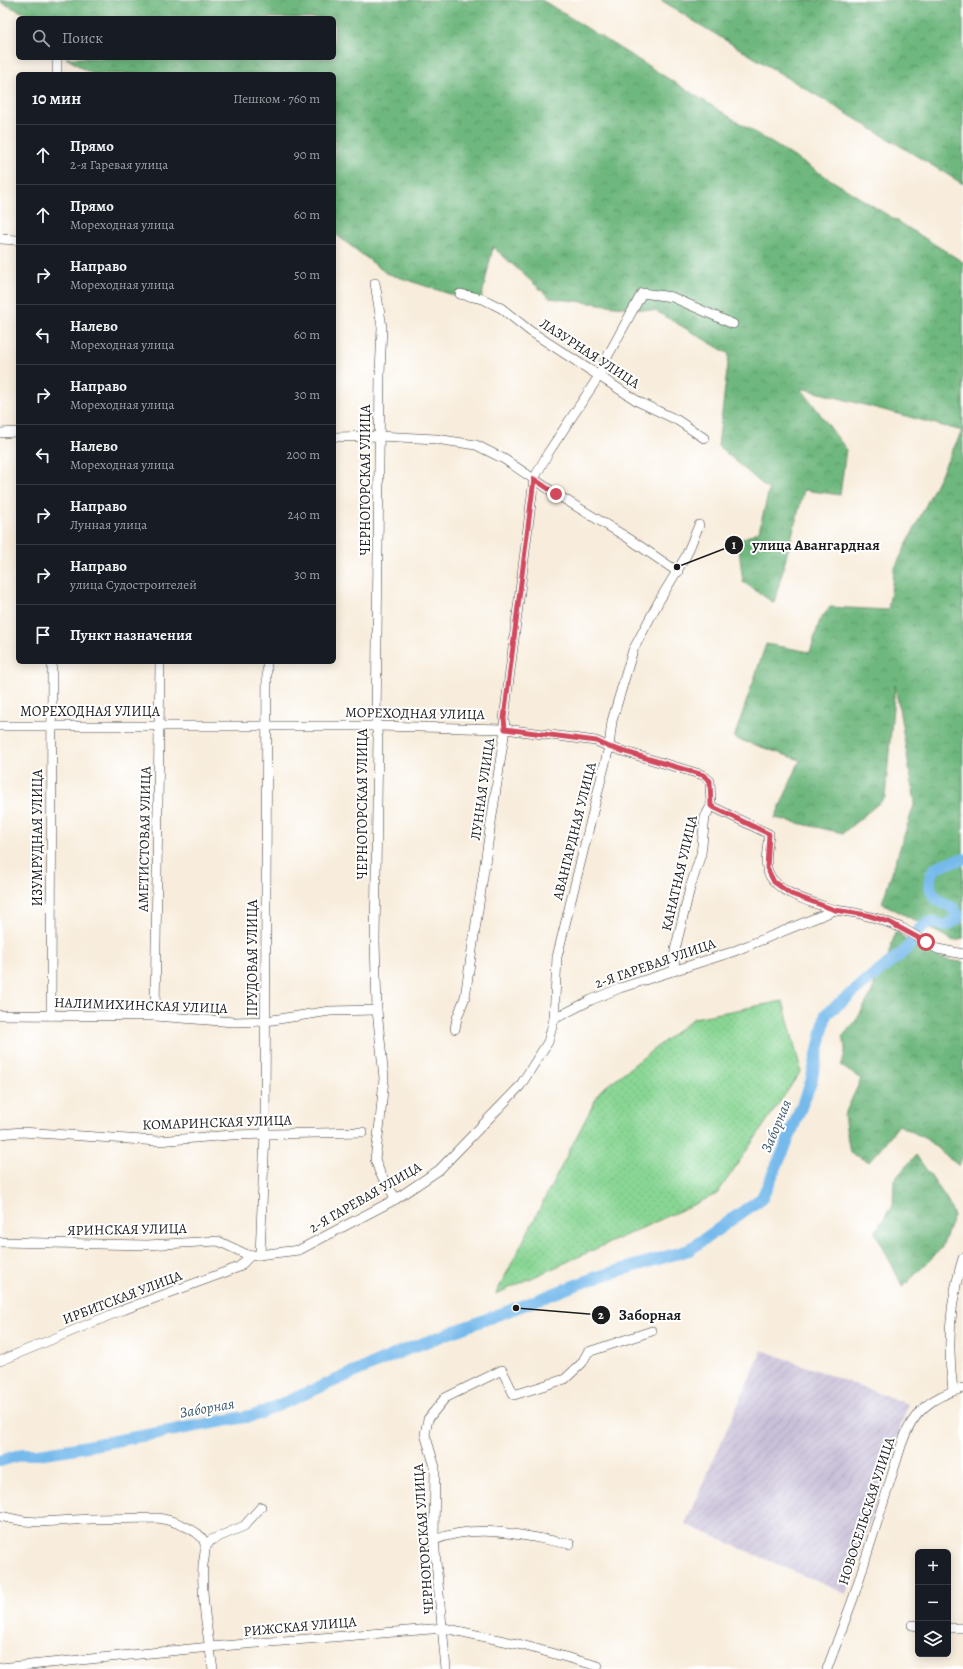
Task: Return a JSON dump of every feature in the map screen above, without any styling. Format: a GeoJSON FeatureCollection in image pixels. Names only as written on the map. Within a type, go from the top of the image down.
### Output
{"type":"FeatureCollection","features":[{"type":"Feature","properties":{"kind":"street"},"geometry":{"type":"LineString","coordinates":[[57,60],[57,72]]}},
{"type":"Feature","properties":{"kind":"street"},"geometry":{"type":"LineString","coordinates":[[0,239],[16,240]]}},
{"type":"Feature","properties":{"kind":"street","name":"ЧЕРНОГОРСКАЯ УЛИЦА"},"geometry":{"type":"LineString","coordinates":[[375,283],[382,327],[379,436],[376,726],[378,737],[374,941],[377,1010],[384,1078],[375,1159],[380,1173],[396,1198]]}},
{"type":"Feature","properties":{"kind":"street"},"geometry":{"type":"LineString","coordinates":[[534,479],[548,453],[599,376],[605,361],[642,293],[672,297],[733,324]]}},
{"type":"Feature","properties":{"kind":"street","name":"ЛАЗУРНАЯ УЛИЦА"},"geometry":{"type":"LineString","coordinates":[[460,294],[483,299],[501,308],[530,332],[639,402],[677,420],[704,438]]}},
{"type":"Feature","properties":{"kind":"street"},"geometry":{"type":"LineString","coordinates":[[0,433],[16,432]]}},
{"type":"Feature","properties":{"kind":"street"},"geometry":{"type":"LineString","coordinates":[[336,437],[379,436],[436,439],[476,445],[504,459],[628,538],[678,572]]}},
{"type":"Feature","properties":{"kind":"street","name":"ЛУННАЯ УЛИЦА"},"geometry":{"type":"LineString","coordinates":[[455,1029],[457,1018],[465,997],[505,729],[505,711],[534,479]]}},
{"type":"Feature","properties":{"kind":"street","name":"АВАНГАРДНАЯ УЛИЦА"},"geometry":{"type":"LineString","coordinates":[[554,1019],[557,957],[609,747],[612,721],[633,650],[659,602],[678,572],[699,525]]}},
{"type":"Feature","properties":{"kind":"street","name":"ИЗУМРУДНАЯ УЛИЦА"},"geometry":{"type":"LineString","coordinates":[[51,1015],[52,664]]}},
{"type":"Feature","properties":{"kind":"street","name":"АМЕТИСТОВАЯ УЛИЦА"},"geometry":{"type":"LineString","coordinates":[[155,1016],[160,664]]}},
{"type":"Feature","properties":{"kind":"street","name":"ПРУДОВАЯ УЛИЦА"},"geometry":{"type":"LineString","coordinates":[[255,1256],[265,1133],[267,664]]}},
{"type":"Feature","properties":{"kind":"street","name":"МОРЕХОДНАЯ УЛИЦА"},"geometry":{"type":"LineString","coordinates":[[0,726],[376,726],[505,729],[596,741],[609,747],[703,775],[710,781],[711,806]]}},
{"type":"Feature","properties":{"kind":"street"},"geometry":{"type":"LineString","coordinates":[[711,806],[769,834],[767,868],[774,882],[791,894],[835,910],[856,913],[879,919],[902,928],[944,951],[963,954]]}},
{"type":"Feature","properties":{"kind":"street","name":"КАНАТНАЯ УЛИЦА"},"geometry":{"type":"LineString","coordinates":[[674,971],[677,944],[690,888],[701,854],[705,817],[711,806]]}},
{"type":"Feature","properties":{"kind":"street","name":"2-Я ГАРЕВАЯ УЛИЦА"},"geometry":{"type":"LineString","coordinates":[[255,1256],[299,1250],[396,1198],[439,1170],[520,1086],[548,1042],[554,1019],[591,1000],[620,988],[732,952],[835,910]]}},
{"type":"Feature","properties":{"kind":"street","name":"НАЛИМИХИНСКАЯ УЛИЦА"},"geometry":{"type":"LineString","coordinates":[[0,1015],[155,1016],[234,1022],[266,1021],[330,1010],[377,1010]]}},
{"type":"Feature","properties":{"kind":"street","name":"КОМАРИНСКАЯ УЛИЦА"},"geometry":{"type":"LineString","coordinates":[[0,1134],[22,1132],[158,1141],[265,1133],[363,1132]]}},
{"type":"Feature","properties":{"kind":"street","name":"ЯРИНСКАЯ УЛИЦА"},"geometry":{"type":"LineString","coordinates":[[0,1242],[147,1245],[218,1241],[255,1256]]}},
{"type":"Feature","properties":{"kind":"street","name":"ИРБИТСКАЯ УЛИЦА"},"geometry":{"type":"LineString","coordinates":[[0,1361],[120,1311],[239,1267],[255,1256]]}},
{"type":"Feature","properties":{"kind":"street"},"geometry":{"type":"LineString","coordinates":[[953,1390],[950,1369],[952,1327],[955,1298],[963,1258]]}},
{"type":"Feature","properties":{"kind":"street","name":"ЧЕРНОГОРСКАЯ УЛИЦА"},"geometry":{"type":"LineString","coordinates":[[446,1669],[444,1628],[434,1540],[435,1467],[425,1434],[428,1419],[445,1398],[502,1370],[514,1395],[566,1379],[582,1363],[588,1352],[652,1331]]}},
{"type":"Feature","properties":{"kind":"street","name":"НОВОСЕЛЬСКАЯ УЛИЦА"},"geometry":{"type":"LineString","coordinates":[[827,1669],[855,1592],[908,1428],[912,1420],[934,1399],[953,1390],[963,1388]]}},
{"type":"Feature","properties":{"kind":"street"},"geometry":{"type":"LineString","coordinates":[[213,1669],[203,1591],[203,1565],[206,1548],[211,1540],[244,1526],[261,1507]]}},
{"type":"Feature","properties":{"kind":"street"},"geometry":{"type":"LineString","coordinates":[[0,1516],[23,1521],[40,1522],[91,1519],[168,1519],[199,1534],[204,1541],[206,1548]]}},
{"type":"Feature","properties":{"kind":"street"},"geometry":{"type":"LineString","coordinates":[[434,1540],[451,1534],[489,1530],[570,1544]]}},
{"type":"Feature","properties":{"kind":"street","name":"РИЖСКАЯ УЛИЦА"},"geometry":{"type":"LineString","coordinates":[[0,1668],[444,1628],[522,1645],[598,1666]]}},
{"type":"Feature","properties":{"kind":"street"},"geometry":{"type":"LineString","coordinates":[[951,1628],[963,1628]]}},
{"type":"Feature","properties":{"kind":"shaded area"},"geometry":{"type":"Polygon","coordinates":[[[762,1350],[908,1404],[846,1594],[685,1524],[762,1350]]]}},
{"type":"Feature","properties":{"kind":"green space"},"geometry":{"type":"Polygon","coordinates":[[[0,0],[542,0],[963,262],[963,939],[954,941],[882,903],[915,802],[895,685],[885,798],[843,833],[775,818],[800,760],[734,738],[766,644],[810,652],[820,620],[830,607],[888,610],[894,570],[962,431],[801,388],[846,449],[840,495],[804,490],[774,603],[743,582],[738,541],[759,531],[769,490],[718,446],[729,354],[656,311],[550,298],[493,247],[480,304],[386,273],[336,235],[336,72],[89,72],[69,60],[336,60],[336,16],[31,16],[0,2],[0,0]]]}},
{"type":"Feature","properties":{"kind":"green space"},"geometry":{"type":"Polygon","coordinates":[[[661,0],[963,0],[963,184],[697,23],[661,0]]]}},
{"type":"Feature","properties":{"kind":"green space"},"geometry":{"type":"Polygon","coordinates":[[[895,933],[898,933],[929,953],[945,959],[963,962],[963,1156],[959,1166],[926,1139],[899,1125],[869,1162],[850,1153],[844,1116],[861,1079],[841,1066],[845,1052],[845,1045],[842,1037],[857,1019],[871,994],[880,967],[888,957],[895,933]]]}},
{"type":"Feature","properties":{"kind":"green space"},"geometry":{"type":"Polygon","coordinates":[[[783,1001],[801,1071],[717,1194],[496,1294],[600,1091],[694,1018],[783,1001]]]}},
{"type":"Feature","properties":{"kind":"green space"},"geometry":{"type":"Polygon","coordinates":[[[916,1155],[946,1198],[954,1216],[941,1249],[903,1287],[875,1232],[893,1205],[894,1180],[916,1155]]]}},
{"type":"Feature","properties":{"kind":"waterway","name":"Заборная"},"geometry":{"type":"LineString","coordinates":[[919,930],[929,923],[947,925],[957,919],[958,916],[956,912],[937,899],[934,895],[930,887],[930,879],[933,871],[939,866],[963,859]]}},
{"type":"Feature","properties":{"kind":"waterway","name":"Заборная"},"geometry":{"type":"LineString","coordinates":[[0,1461],[23,1454],[38,1454],[71,1449],[256,1415],[410,1348],[594,1278],[689,1250],[762,1198],[786,1145],[811,1082],[826,1014],[906,950],[912,941]]}},
{"type":"Feature","properties":{"kind":"place","name":"улица Авангардная"},"geometry":{"type":"Point","coordinates":[677,567]}},
{"type":"Feature","properties":{"kind":"place","name":"Заборная"},"geometry":{"type":"Point","coordinates":[516,1308]}},
{"type":"Feature","properties":{"kind":"route"},"geometry":{"type":"LineString","coordinates":[[556,494],[534,479],[504,718],[505,729],[596,741],[609,747],[703,775],[710,781],[711,806],[769,834],[767,868],[774,882],[791,894],[835,910],[867,915],[889,922],[926,942]]}}]}
